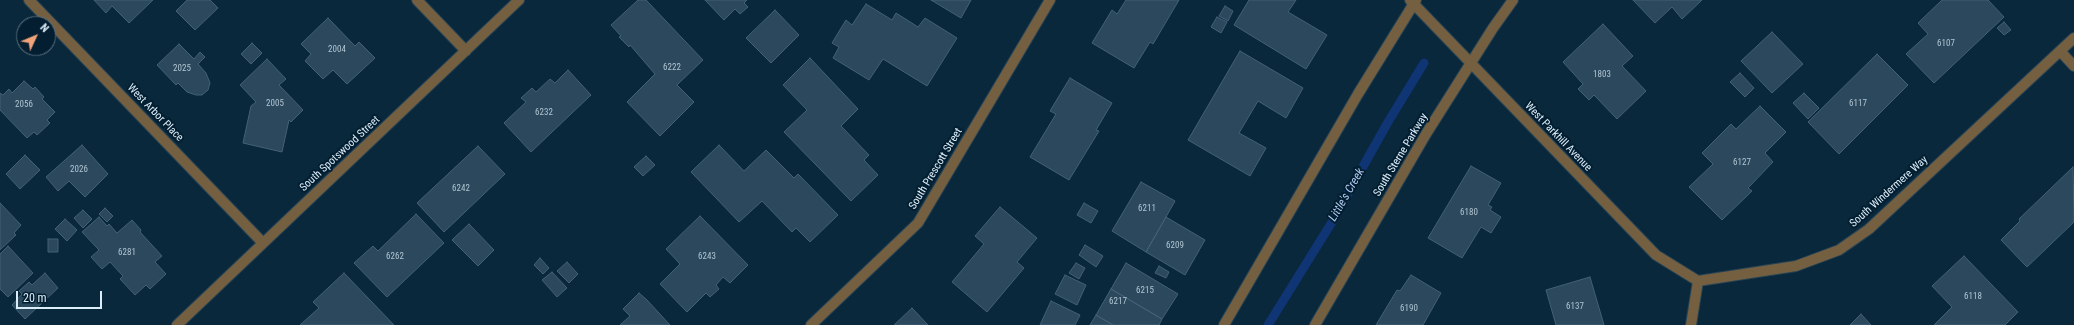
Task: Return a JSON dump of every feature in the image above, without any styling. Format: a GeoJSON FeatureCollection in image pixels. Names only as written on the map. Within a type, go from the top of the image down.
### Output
{"type":"FeatureCollection","features":[{"type":"Feature","properties":{"kind":"street","name":"West Arbor Place"},"geometry":{"type":"LineString","coordinates":[[29,0],[263,243]]}},
{"type":"Feature","properties":{"kind":"street"},"geometry":{"type":"LineString","coordinates":[[417,0],[466,51]]}},
{"type":"Feature","properties":{"kind":"street","name":"South Spotswood Street"},"geometry":{"type":"LineString","coordinates":[[178,325],[519,0]]}},
{"type":"Feature","properties":{"kind":"street","name":"South Prescott Street"},"geometry":{"type":"LineString","coordinates":[[811,325],[918,222],[1050,0]]}},
{"type":"Feature","properties":{"kind":"street","name":"South Sterne Parkway"},"geometry":{"type":"LineString","coordinates":[[1315,325],[1426,134],[1493,28],[1514,0]]}},
{"type":"Feature","properties":{"kind":"street"},"geometry":{"type":"LineString","coordinates":[[1224,325],[1413,1]]}},
{"type":"Feature","properties":{"kind":"street","name":"West Parkhill Avenue"},"geometry":{"type":"LineString","coordinates":[[1413,1],[1471,64],[1656,255],[1698,281]]}},
{"type":"Feature","properties":{"kind":"street","name":"South Windermere Way"},"geometry":{"type":"LineString","coordinates":[[1698,281],[1796,266],[1839,250],[1869,229],[2074,38]]}},
{"type":"Feature","properties":{"kind":"street"},"geometry":{"type":"LineString","coordinates":[[2060,51],[2074,66]]}},
{"type":"Feature","properties":{"kind":"street"},"geometry":{"type":"LineString","coordinates":[[1691,325],[1698,281]]}},
{"type":"Feature","properties":{"kind":"building"},"geometry":{"type":"Polygon","coordinates":[[[94,0],[153,0],[129,23],[112,6],[106,13],[94,0]]]}},
{"type":"Feature","properties":{"kind":"building"},"geometry":{"type":"Polygon","coordinates":[[[187,0],[210,0],[218,8],[195,30],[176,11],[187,0]]]}},
{"type":"Feature","properties":{"kind":"building"},"geometry":{"type":"Polygon","coordinates":[[[638,0],[646,0],[703,60],[677,85],[694,102],[660,136],[627,102],[655,74],[630,45],[629,47],[619,37],[621,36],[611,25],[638,0]]]}},
{"type":"Feature","properties":{"kind":"building"},"geometry":{"type":"Polygon","coordinates":[[[705,0],[747,0],[744,3],[748,7],[740,14],[735,9],[724,20],[705,0]]]}},
{"type":"Feature","properties":{"kind":"building"},"geometry":{"type":"Polygon","coordinates":[[[931,0],[971,0],[961,18],[931,0]]]}},
{"type":"Feature","properties":{"kind":"building"},"geometry":{"type":"Polygon","coordinates":[[[1126,0],[1179,0],[1153,44],[1150,42],[1134,68],[1092,43],[1112,10],[1117,14],[1126,0]]]}},
{"type":"Feature","properties":{"kind":"building"},"geometry":{"type":"Polygon","coordinates":[[[1249,0],[1296,0],[1288,12],[1327,35],[1306,69],[1234,25],[1249,0]]]}},
{"type":"Feature","properties":{"kind":"building"},"geometry":{"type":"Polygon","coordinates":[[[1633,0],[1702,0],[1682,19],[1672,7],[1655,23],[1633,0]]]}},
{"type":"Feature","properties":{"kind":"building"},"geometry":{"type":"Polygon","coordinates":[[[1942,0],[1988,0],[2004,17],[1934,83],[1906,54],[1928,34],[1918,23],[1942,0]]]}},
{"type":"Feature","properties":{"kind":"building"},"geometry":{"type":"Polygon","coordinates":[[[866,4],[892,20],[896,13],[918,27],[925,18],[957,38],[927,86],[883,59],[869,80],[833,58],[839,47],[832,43],[846,20],[852,25],[866,4]]]}},
{"type":"Feature","properties":{"kind":"building"},"geometry":{"type":"Polygon","coordinates":[[[1225,6],[1233,11],[1228,21],[1219,16],[1225,6]]]}},
{"type":"Feature","properties":{"kind":"building"},"geometry":{"type":"Polygon","coordinates":[[[775,10],[799,35],[771,63],[746,38],[775,10]]]}},
{"type":"Feature","properties":{"kind":"building"},"geometry":{"type":"Polygon","coordinates":[[[1217,17],[1227,22],[1221,33],[1211,27],[1217,17]]]}},
{"type":"Feature","properties":{"kind":"building"},"geometry":{"type":"Polygon","coordinates":[[[328,18],[355,46],[359,42],[375,58],[347,84],[333,70],[323,79],[305,61],[311,54],[301,44],[328,18]]]}},
{"type":"Feature","properties":{"kind":"building"},"geometry":{"type":"Polygon","coordinates":[[[2004,22],[2011,30],[2004,35],[1997,28],[2004,22]]]}},
{"type":"Feature","properties":{"kind":"building"},"geometry":{"type":"Polygon","coordinates":[[[1603,24],[1633,56],[1622,66],[1646,91],[1617,119],[1594,95],[1589,100],[1578,89],[1583,84],[1563,62],[1603,24]]]}},
{"type":"Feature","properties":{"kind":"building"},"geometry":{"type":"Polygon","coordinates":[[[1772,32],[1803,64],[1772,93],[1741,61],[1772,32]]]}},
{"type":"Feature","properties":{"kind":"building"},"geometry":{"type":"Polygon","coordinates":[[[252,43],[262,53],[251,64],[241,54],[252,43]]]}},
{"type":"Feature","properties":{"kind":"building"},"geometry":{"type":"Polygon","coordinates":[[[179,44],[194,59],[200,52],[205,57],[198,64],[206,73],[210,83],[208,90],[202,95],[187,92],[178,83],[176,85],[157,65],[179,44]]]}},
{"type":"Feature","properties":{"kind":"building"},"geometry":{"type":"Polygon","coordinates":[[[1240,51],[1303,88],[1286,118],[1258,101],[1239,133],[1266,148],[1250,176],[1188,140],[1240,51]]]}},
{"type":"Feature","properties":{"kind":"building"},"geometry":{"type":"Polygon","coordinates":[[[1877,54],[1908,85],[1839,154],[1808,122],[1877,54]]]}},
{"type":"Feature","properties":{"kind":"building"},"geometry":{"type":"Polygon","coordinates":[[[810,58],[858,109],[841,126],[869,155],[864,160],[878,175],[851,201],[784,132],[807,110],[783,85],[810,58]]]}},
{"type":"Feature","properties":{"kind":"building"},"geometry":{"type":"Polygon","coordinates":[[[267,59],[286,79],[279,85],[303,110],[291,122],[289,120],[282,152],[243,143],[251,106],[256,102],[240,85],[267,59]]]}},
{"type":"Feature","properties":{"kind":"building"},"geometry":{"type":"Polygon","coordinates":[[[568,70],[591,95],[531,152],[504,123],[526,102],[521,98],[532,88],[536,92],[550,79],[555,83],[568,70]]]}},
{"type":"Feature","properties":{"kind":"building"},"geometry":{"type":"Polygon","coordinates":[[[1740,73],[1754,88],[1745,97],[1730,82],[1740,73]]]}},
{"type":"Feature","properties":{"kind":"building"},"geometry":{"type":"Polygon","coordinates":[[[1070,78],[1112,103],[1096,130],[1099,131],[1069,180],[1030,157],[1056,114],[1050,111],[1070,78]]]}},
{"type":"Feature","properties":{"kind":"building"},"geometry":{"type":"Polygon","coordinates":[[[24,81],[33,89],[35,87],[44,97],[42,99],[55,112],[47,120],[50,123],[37,135],[34,132],[27,138],[0,110],[0,93],[3,95],[9,89],[12,93],[24,81]]]}},
{"type":"Feature","properties":{"kind":"building"},"geometry":{"type":"Polygon","coordinates":[[[1804,93],[1819,108],[1808,119],[1793,103],[1804,93]]]}},
{"type":"Feature","properties":{"kind":"building"},"geometry":{"type":"Polygon","coordinates":[[[1760,106],[1786,132],[1765,153],[1773,162],[1748,188],[1752,191],[1722,220],[1689,187],[1713,164],[1702,153],[1731,124],[1736,129],[1760,106]]]}},
{"type":"Feature","properties":{"kind":"building"},"geometry":{"type":"Polygon","coordinates":[[[82,145],[108,174],[85,197],[69,181],[58,191],[46,177],[82,145]]]}},
{"type":"Feature","properties":{"kind":"building"},"geometry":{"type":"Polygon","coordinates":[[[719,145],[744,171],[766,150],[794,178],[798,174],[838,215],[810,242],[796,228],[792,232],[762,201],[739,222],[691,172],[719,145]]]}},
{"type":"Feature","properties":{"kind":"building"},"geometry":{"type":"Polygon","coordinates":[[[478,146],[505,174],[444,232],[417,203],[478,146]]]}},
{"type":"Feature","properties":{"kind":"building"},"geometry":{"type":"Polygon","coordinates":[[[25,155],[40,170],[20,189],[6,174],[25,155]]]}},
{"type":"Feature","properties":{"kind":"building"},"geometry":{"type":"Polygon","coordinates":[[[646,156],[655,165],[643,176],[634,167],[646,156]]]}},
{"type":"Feature","properties":{"kind":"building"},"geometry":{"type":"Polygon","coordinates":[[[1471,166],[1501,183],[1488,205],[1492,207],[1490,210],[1501,217],[1491,233],[1481,227],[1462,258],[1428,238],[1471,166]]]}},
{"type":"Feature","properties":{"kind":"building"},"geometry":{"type":"Polygon","coordinates":[[[2073,167],[2074,222],[2027,267],[2001,240],[2020,221],[2019,219],[2073,167]]]}},
{"type":"Feature","properties":{"kind":"building"},"geometry":{"type":"Polygon","coordinates":[[[1141,182],[1175,201],[1146,252],[1112,231],[1141,182]]]}},
{"type":"Feature","properties":{"kind":"building"},"geometry":{"type":"Polygon","coordinates":[[[0,203],[21,225],[14,233],[16,235],[0,250],[0,203]]]}},
{"type":"Feature","properties":{"kind":"building"},"geometry":{"type":"Polygon","coordinates":[[[1084,203],[1098,211],[1091,223],[1077,215],[1084,203]]]}},
{"type":"Feature","properties":{"kind":"building"},"geometry":{"type":"Polygon","coordinates":[[[1000,207],[1037,238],[1017,262],[1024,268],[987,312],[952,282],[984,244],[975,236],[1000,207]]]}},
{"type":"Feature","properties":{"kind":"building"},"geometry":{"type":"Polygon","coordinates":[[[105,208],[113,216],[107,222],[99,214],[105,208]]]}},
{"type":"Feature","properties":{"kind":"building"},"geometry":{"type":"Polygon","coordinates":[[[83,210],[92,219],[83,228],[74,218],[83,210]]]}},
{"type":"Feature","properties":{"kind":"building"},"geometry":{"type":"Polygon","coordinates":[[[416,214],[444,243],[387,297],[354,263],[373,246],[378,251],[416,214]]]}},
{"type":"Feature","properties":{"kind":"building"},"geometry":{"type":"Polygon","coordinates":[[[700,216],[748,265],[730,283],[723,277],[716,285],[719,289],[710,297],[706,293],[687,312],[660,284],[680,264],[666,249],[700,216]]]}},
{"type":"Feature","properties":{"kind":"building"},"geometry":{"type":"Polygon","coordinates":[[[99,217],[107,226],[109,224],[117,233],[132,220],[141,230],[140,232],[162,256],[155,262],[166,274],[150,289],[146,285],[135,295],[120,279],[123,276],[110,262],[102,269],[91,257],[99,250],[82,232],[99,217]]]}},
{"type":"Feature","properties":{"kind":"building"},"geometry":{"type":"Polygon","coordinates":[[[1166,217],[1205,240],[1185,275],[1146,252],[1166,217]]]}},
{"type":"Feature","properties":{"kind":"building"},"geometry":{"type":"Polygon","coordinates":[[[65,219],[77,230],[67,241],[55,229],[65,219]]]}},
{"type":"Feature","properties":{"kind":"building"},"geometry":{"type":"Polygon","coordinates":[[[469,224],[494,250],[478,266],[452,240],[469,224]]]}},
{"type":"Feature","properties":{"kind":"building"},"geometry":{"type":"Polygon","coordinates":[[[48,239],[58,239],[58,252],[48,252],[48,239]]]}},
{"type":"Feature","properties":{"kind":"building"},"geometry":{"type":"Polygon","coordinates":[[[1085,245],[1103,256],[1096,267],[1079,255],[1085,245]]]}},
{"type":"Feature","properties":{"kind":"building"},"geometry":{"type":"Polygon","coordinates":[[[8,246],[33,273],[8,297],[0,289],[0,254],[8,246]]]}},
{"type":"Feature","properties":{"kind":"building"},"geometry":{"type":"Polygon","coordinates":[[[1964,256],[2018,312],[2005,325],[1934,325],[1952,307],[1932,286],[1964,256]]]}},
{"type":"Feature","properties":{"kind":"building"},"geometry":{"type":"Polygon","coordinates":[[[540,258],[549,268],[543,274],[534,265],[540,258]]]}},
{"type":"Feature","properties":{"kind":"building"},"geometry":{"type":"Polygon","coordinates":[[[567,262],[578,274],[569,283],[557,271],[567,262]]]}},
{"type":"Feature","properties":{"kind":"building"},"geometry":{"type":"Polygon","coordinates":[[[1076,263],[1085,268],[1079,279],[1069,273],[1076,263]]]}},
{"type":"Feature","properties":{"kind":"building"},"geometry":{"type":"Polygon","coordinates":[[[1126,263],[1178,294],[1162,319],[1111,289],[1126,263]]]}},
{"type":"Feature","properties":{"kind":"building"},"geometry":{"type":"Polygon","coordinates":[[[1159,266],[1169,272],[1166,278],[1155,273],[1159,266]]]}},
{"type":"Feature","properties":{"kind":"building"},"geometry":{"type":"Polygon","coordinates":[[[552,272],[567,288],[557,297],[542,280],[552,272]]]}},
{"type":"Feature","properties":{"kind":"building"},"geometry":{"type":"Polygon","coordinates":[[[45,273],[58,288],[25,319],[12,305],[22,294],[19,291],[29,282],[32,285],[45,273]]]}},
{"type":"Feature","properties":{"kind":"building"},"geometry":{"type":"Polygon","coordinates":[[[344,273],[394,325],[300,325],[319,308],[313,302],[344,273]]]}},
{"type":"Feature","properties":{"kind":"building"},"geometry":{"type":"Polygon","coordinates":[[[1065,275],[1086,285],[1077,305],[1055,294],[1065,275]]]}},
{"type":"Feature","properties":{"kind":"building"},"geometry":{"type":"Polygon","coordinates":[[[1411,275],[1441,293],[1423,325],[1376,325],[1397,290],[1400,291],[1411,275]]]}},
{"type":"Feature","properties":{"kind":"building"},"geometry":{"type":"Polygon","coordinates":[[[1590,277],[1604,325],[1556,325],[1546,290],[1590,277]]]}},
{"type":"Feature","properties":{"kind":"building"},"geometry":{"type":"Polygon","coordinates":[[[1111,289],[1162,319],[1159,325],[1113,325],[1096,315],[1111,289]]]}},
{"type":"Feature","properties":{"kind":"building"},"geometry":{"type":"Polygon","coordinates":[[[639,293],[670,325],[620,325],[630,316],[623,309],[639,293]]]}},
{"type":"Feature","properties":{"kind":"building"},"geometry":{"type":"Polygon","coordinates":[[[1051,301],[1080,315],[1075,325],[1040,325],[1051,301]]]}},
{"type":"Feature","properties":{"kind":"building"},"geometry":{"type":"Polygon","coordinates":[[[912,308],[928,325],[894,325],[912,308]]]}},
{"type":"Feature","properties":{"kind":"building"},"geometry":{"type":"Polygon","coordinates":[[[1861,314],[1871,325],[1850,325],[1861,314]]]}},
{"type":"Feature","properties":{"kind":"building"},"geometry":{"type":"Polygon","coordinates":[[[1096,315],[1113,325],[1090,325],[1096,315]]]}},
{"type":"Feature","properties":{"kind":"waterway","name":"Little's Creek"},"geometry":{"type":"LineString","coordinates":[[1268,325],[1332,222],[1388,122],[1424,63]]}}]}
